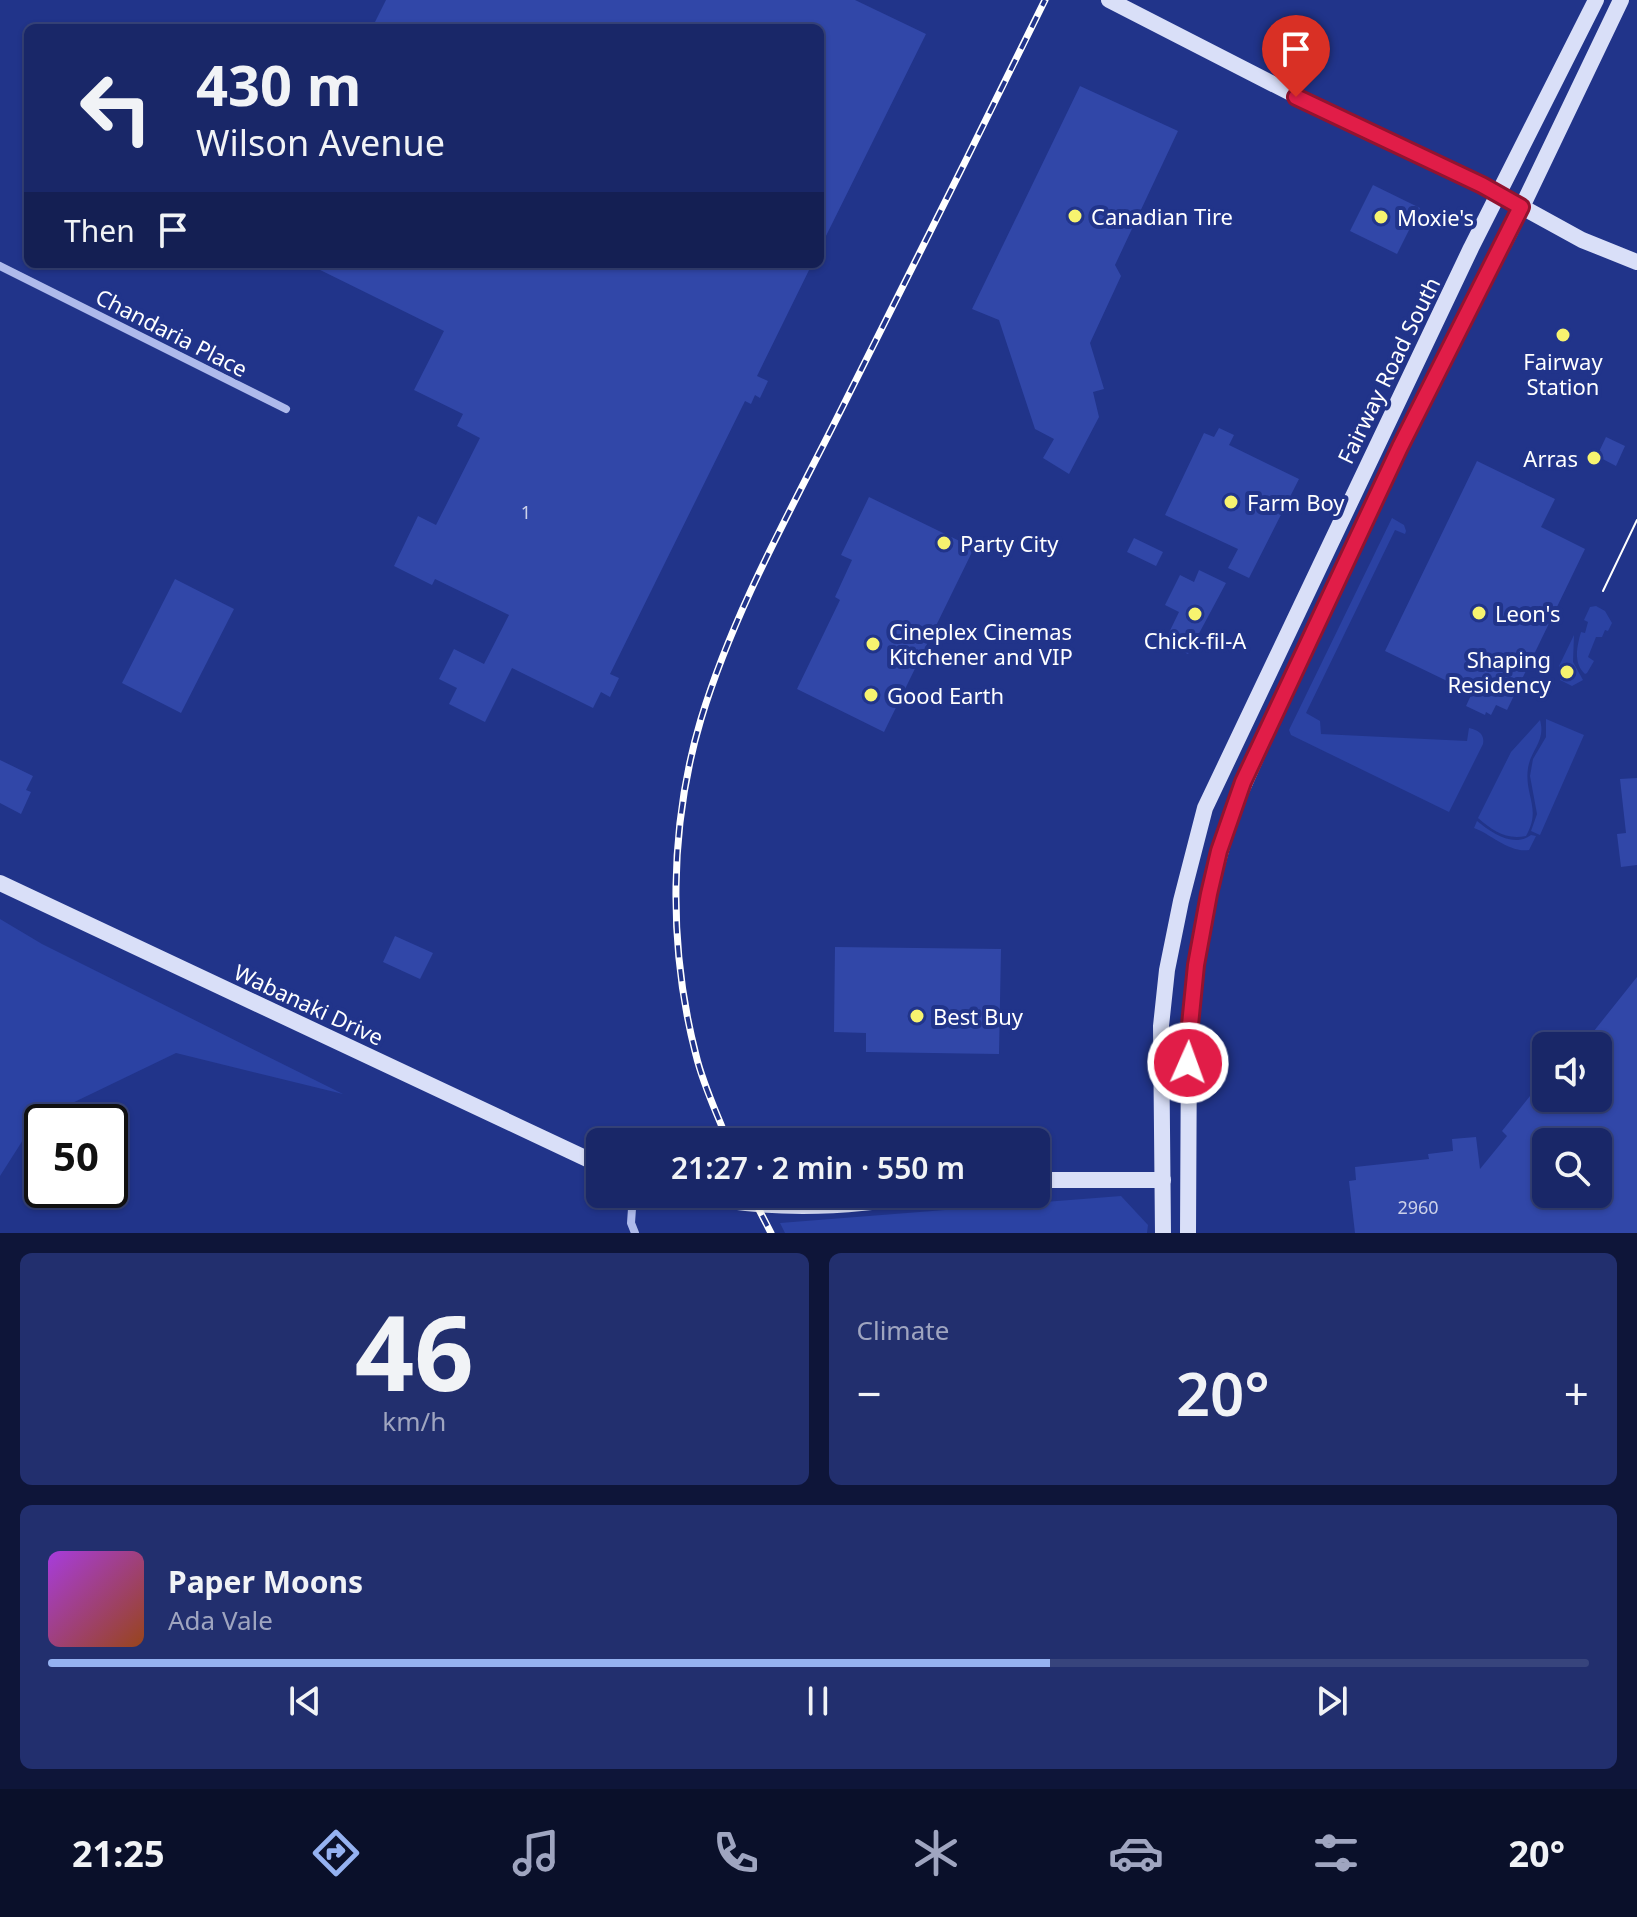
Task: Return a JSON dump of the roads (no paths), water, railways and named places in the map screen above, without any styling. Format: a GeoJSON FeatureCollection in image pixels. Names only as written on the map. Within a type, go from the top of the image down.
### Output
{"type":"FeatureCollection","features":[{"type":"Feature","properties":{"kind":"main road"},"geometry":{"type":"LineString","coordinates":[[1109,0],[1338,118],[1498,194],[1582,240],[1637,262]]}},
{"type":"Feature","properties":{"kind":"main road","name":"Fairway Road South"},"geometry":{"type":"LineString","coordinates":[[1163,1233],[1161,1026],[1167,970],[1205,808],[1329,542],[1596,0]]}},
{"type":"Feature","properties":{"kind":"main road","name":"Fairway Road South"},"geometry":{"type":"LineString","coordinates":[[1188,1233],[1189,1035],[1196,965],[1219,851],[1243,782],[1421,404],[1621,0]]}},
{"type":"Feature","properties":{"kind":"main road","name":"Wabanaki Drive"},"geometry":{"type":"LineString","coordinates":[[0,883],[586,1158]]}},
{"type":"Feature","properties":{"kind":"main road"},"geometry":{"type":"LineString","coordinates":[[1050,1180],[1163,1180]]}},
{"type":"Feature","properties":{"kind":"street","name":"Chandaria Place"},"geometry":{"type":"LineString","coordinates":[[0,266],[286,409]]}},
{"type":"Feature","properties":{"kind":"street"},"geometry":{"type":"LineString","coordinates":[[632,1208],[631,1223],[635,1233]]}},
{"type":"Feature","properties":{"kind":"tram line"},"geometry":{"type":"LineString","coordinates":[[1603,591],[1637,520]]}},
{"type":"Feature","properties":{"kind":"railway"},"geometry":{"type":"LineString","coordinates":[[722,1128],[696,1055],[680,972],[677,929],[678,844],[690,760],[701,719],[731,636],[767,556],[1045,0]]}},
{"type":"Feature","properties":{"kind":"railway"},"geometry":{"type":"LineString","coordinates":[[758,1208],[771,1233]]}},
{"type":"Feature","properties":{"kind":"place","name":"Canadian Tire"},"geometry":{"type":"Point","coordinates":[1075,216]}},
{"type":"Feature","properties":{"kind":"place","name":"Moxie's"},"geometry":{"type":"Point","coordinates":[1381,217]}},
{"type":"Feature","properties":{"kind":"place","name":"Fairway Station"},"geometry":{"type":"Point","coordinates":[1563,335]}},
{"type":"Feature","properties":{"kind":"place","name":"Arras"},"geometry":{"type":"Point","coordinates":[1594,458]}},
{"type":"Feature","properties":{"kind":"place","name":"Farm Boy"},"geometry":{"type":"Point","coordinates":[1231,502]}},
{"type":"Feature","properties":{"kind":"place","name":"Party City"},"geometry":{"type":"Point","coordinates":[944,543]}},
{"type":"Feature","properties":{"kind":"place","name":"Leon's"},"geometry":{"type":"Point","coordinates":[1479,613]}},
{"type":"Feature","properties":{"kind":"place","name":"Chick-fil-A"},"geometry":{"type":"Point","coordinates":[1195,614]}},
{"type":"Feature","properties":{"kind":"place","name":"Cineplex Cinemas Kitchener and VIP"},"geometry":{"type":"Point","coordinates":[873,644]}},
{"type":"Feature","properties":{"kind":"place","name":"Shaping Residency"},"geometry":{"type":"Point","coordinates":[1567,672]}},
{"type":"Feature","properties":{"kind":"place","name":"Good Earth"},"geometry":{"type":"Point","coordinates":[871,695]}},
{"type":"Feature","properties":{"kind":"place","name":"Best Buy"},"geometry":{"type":"Point","coordinates":[917,1016]}}]}
